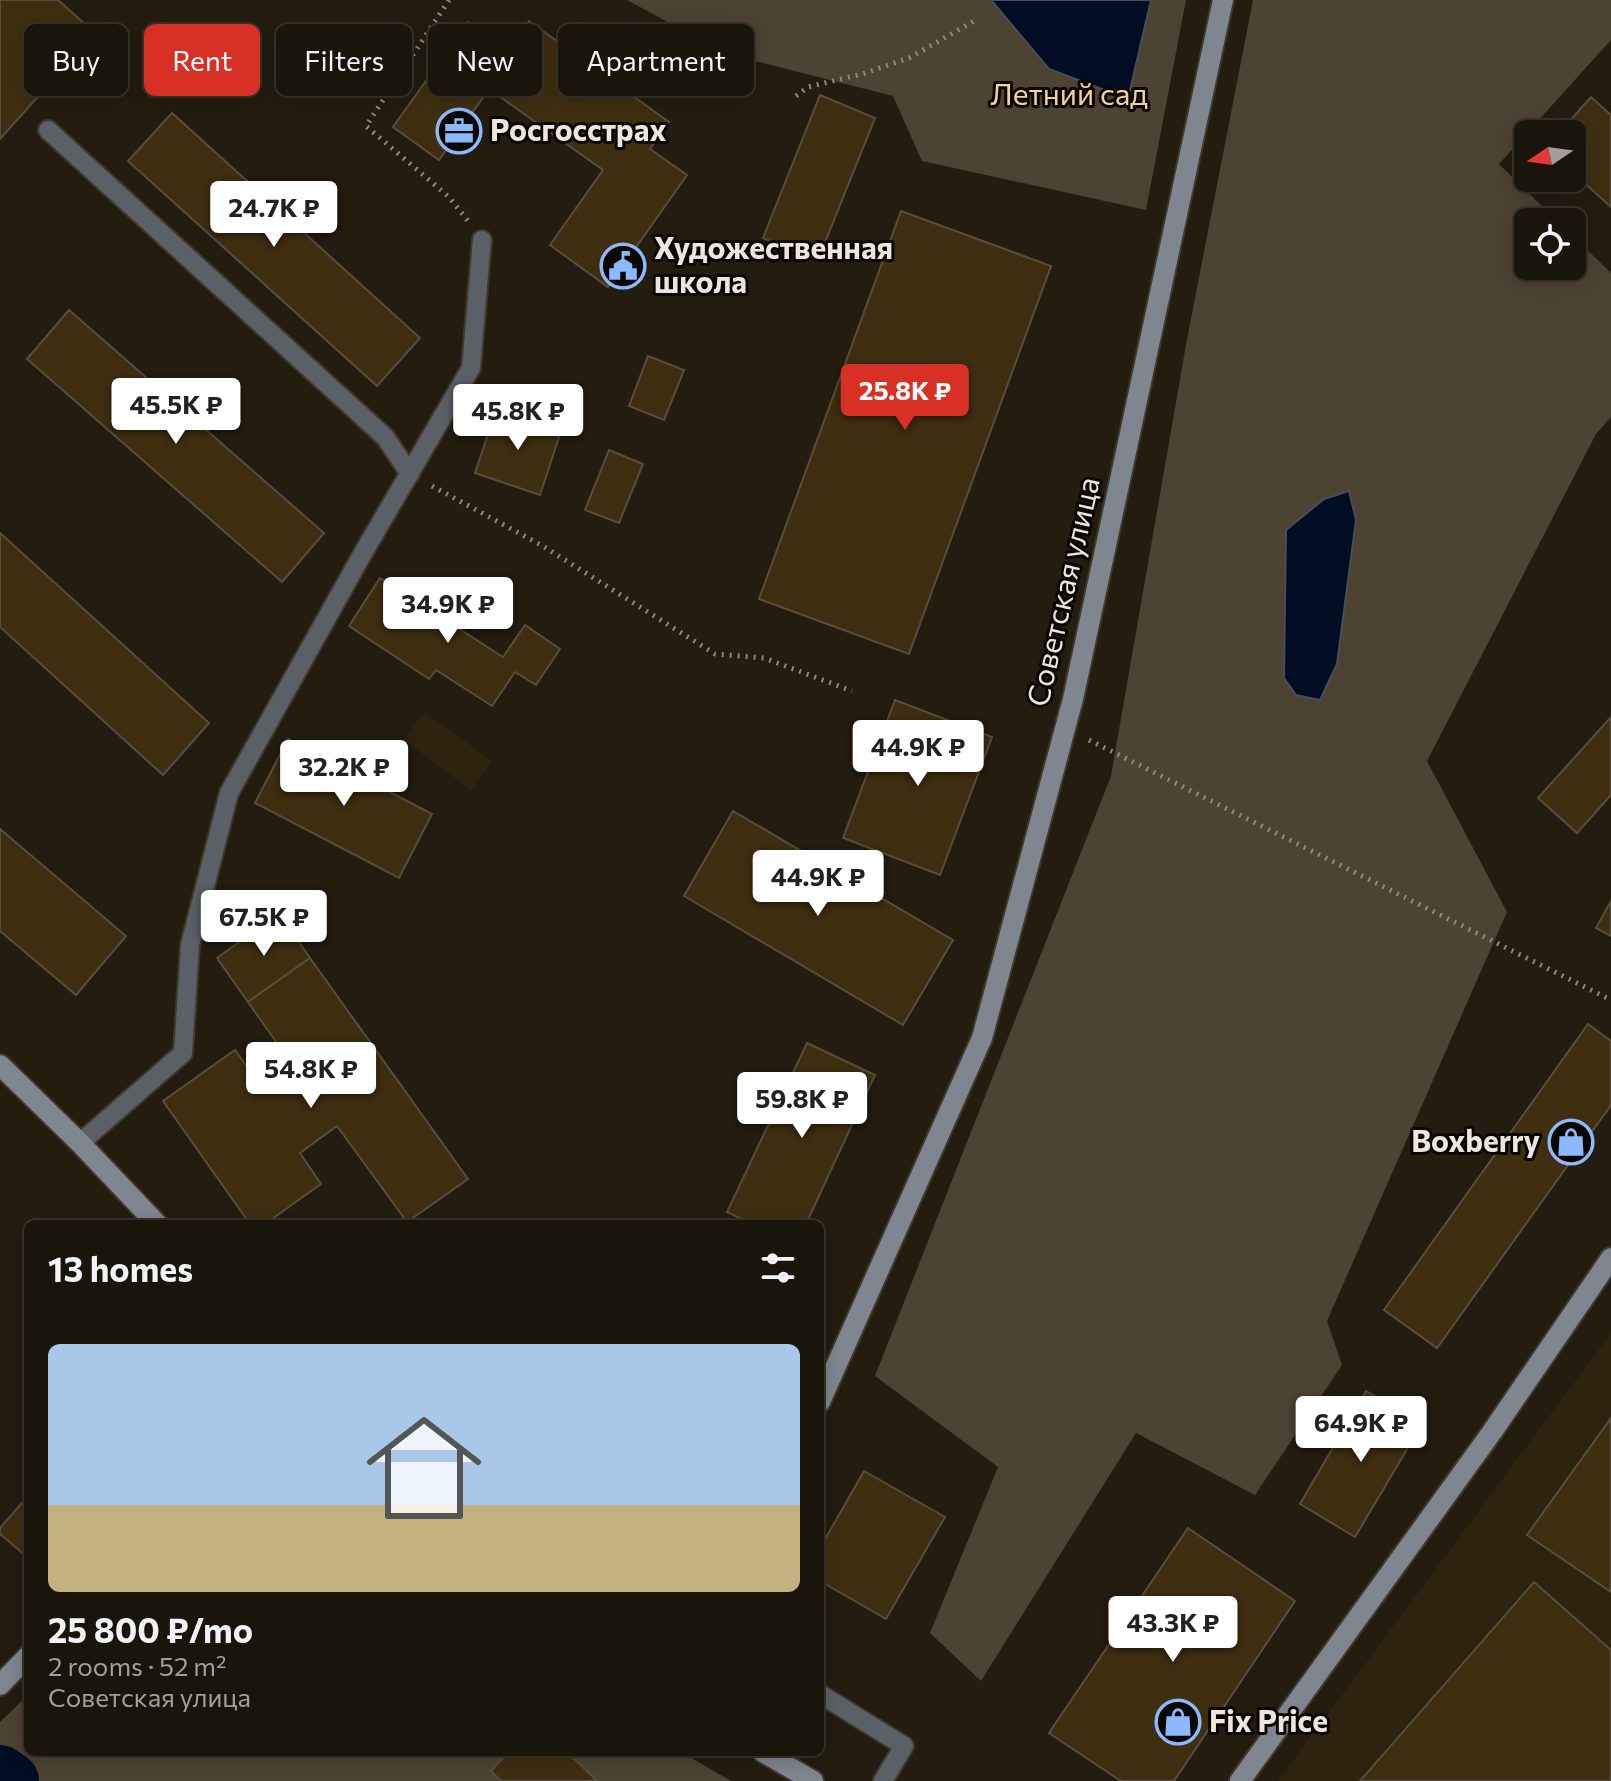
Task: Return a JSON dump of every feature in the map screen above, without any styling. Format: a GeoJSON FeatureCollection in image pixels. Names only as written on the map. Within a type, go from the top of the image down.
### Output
{"type":"FeatureCollection","features":[{"type":"Feature","properties":{"kind":"main road","name":"Советская улица"},"geometry":{"type":"LineString","coordinates":[[824,1393],[982,1038],[1065,727],[1223,0]]}},
{"type":"Feature","properties":{"kind":"main road"},"geometry":{"type":"LineString","coordinates":[[0,1065],[153,1220]]}},
{"type":"Feature","properties":{"kind":"main road"},"geometry":{"type":"LineString","coordinates":[[1240,1781],[1492,1432],[1611,1258]]}},
{"type":"Feature","properties":{"kind":"main road"},"geometry":{"type":"LineString","coordinates":[[0,1685],[24,1660]]}},
{"type":"Feature","properties":{"kind":"main road"},"geometry":{"type":"LineString","coordinates":[[770,1756],[813,1781]]}},
{"type":"Feature","properties":{"kind":"lane"},"geometry":{"type":"LineString","coordinates":[[48,130],[385,437],[410,474]]}},
{"type":"Feature","properties":{"kind":"lane"},"geometry":{"type":"LineString","coordinates":[[80,1143],[183,1053],[190,945],[229,793],[471,368],[482,240]]}},
{"type":"Feature","properties":{"kind":"lane"},"geometry":{"type":"LineString","coordinates":[[824,1696],[904,1746],[883,1781]]}},
{"type":"Feature","properties":{"kind":"path"},"geometry":{"type":"LineString","coordinates":[[449,0],[366,126],[449,197],[482,240]]}},
{"type":"Feature","properties":{"kind":"path"},"geometry":{"type":"LineString","coordinates":[[796,96],[808,87],[862,74],[909,58],[976,20]]}},
{"type":"Feature","properties":{"kind":"path"},"geometry":{"type":"LineString","coordinates":[[410,474],[541,545],[715,654],[764,658],[852,691]]}},
{"type":"Feature","properties":{"kind":"path"},"geometry":{"type":"LineString","coordinates":[[1065,727],[1611,1000]]}},
{"type":"Feature","properties":{"kind":"shaded area"},"geometry":{"type":"Polygon","coordinates":[[[424,712],[492,761],[471,790],[404,740],[424,712]]]}},
{"type":"Feature","properties":{"kind":"shaded area"},"geometry":{"type":"Polygon","coordinates":[[[1611,1333],[1611,1781],[1278,1781],[1611,1333]]]}},
{"type":"Feature","properties":{"kind":"green space","name":"Летний сад"},"geometry":{"type":"Polygon","coordinates":[[[627,0],[1186,0],[1146,210],[922,161],[893,96],[754,61],[754,24],[671,24],[627,0]]]}},
{"type":"Feature","properties":{"kind":"green space"},"geometry":{"type":"Polygon","coordinates":[[[1253,0],[1611,0],[1611,40],[1539,120],[1514,120],[1514,147],[1499,164],[1514,179],[1514,192],[1527,192],[1544,208],[1514,208],[1514,280],[1586,280],[1586,249],[1611,273],[1611,417],[1596,434],[1427,761],[1507,912],[1327,1321],[1342,1365],[1255,1495],[1136,1433],[981,1681],[930,1633],[998,1467],[875,1376],[1111,776],[1187,339],[1253,0]]]}},
{"type":"Feature","properties":{"kind":"green space"},"geometry":{"type":"Polygon","coordinates":[[[24,1699],[24,1756],[688,1756],[731,1781],[0,1781],[0,1722],[24,1699]]]}},
{"type":"Feature","properties":{"kind":"water"},"geometry":{"type":"Polygon","coordinates":[[[991,0],[1151,0],[1128,99],[1049,69],[991,0]]]}},
{"type":"Feature","properties":{"kind":"water"},"geometry":{"type":"Polygon","coordinates":[[[1349,491],[1356,520],[1337,664],[1320,700],[1296,695],[1284,678],[1286,530],[1324,499],[1349,491]]]}},
{"type":"Feature","properties":{"kind":"building"},"geometry":{"type":"Polygon","coordinates":[[[0,0],[58,0],[85,24],[24,24],[24,96],[39,96],[0,139],[0,0]]]}},
{"type":"Feature","properties":{"kind":"building"},"geometry":{"type":"Polygon","coordinates":[[[542,30],[558,42],[558,96],[633,96],[669,122],[650,149],[687,175],[608,287],[550,245],[603,170],[499,96],[542,96],[542,30]]]}},
{"type":"Feature","properties":{"kind":"building"},"geometry":{"type":"Polygon","coordinates":[[[428,78],[428,96],[484,96],[439,160],[393,127],[428,78]]]}},
{"type":"Feature","properties":{"kind":"building"},"geometry":{"type":"Polygon","coordinates":[[[820,95],[875,118],[818,260],[763,238],[820,95]]]}},
{"type":"Feature","properties":{"kind":"building"},"geometry":{"type":"Polygon","coordinates":[[[1591,97],[1611,115],[1611,207],[1586,185],[1586,120],[1570,120],[1591,97]]]}},
{"type":"Feature","properties":{"kind":"building"},"geometry":{"type":"Polygon","coordinates":[[[172,113],[420,338],[377,386],[128,161],[172,113]]]}},
{"type":"Feature","properties":{"kind":"building"},"geometry":{"type":"Polygon","coordinates":[[[901,211],[1051,266],[909,654],[759,599],[901,211]]]}},
{"type":"Feature","properties":{"kind":"building"},"geometry":{"type":"Polygon","coordinates":[[[69,310],[324,533],[282,582],[27,359],[69,310]]]}},
{"type":"Feature","properties":{"kind":"building"},"geometry":{"type":"Polygon","coordinates":[[[648,356],[684,370],[664,420],[629,406],[648,356]]]}},
{"type":"Feature","properties":{"kind":"building"},"geometry":{"type":"Polygon","coordinates":[[[496,410],[561,431],[540,495],[475,473],[496,410]]]}},
{"type":"Feature","properties":{"kind":"building"},"geometry":{"type":"Polygon","coordinates":[[[609,450],[643,464],[619,523],[585,510],[609,450]]]}},
{"type":"Feature","properties":{"kind":"building"},"geometry":{"type":"Polygon","coordinates":[[[0,533],[209,723],[163,775],[0,627],[0,533]]]}},
{"type":"Feature","properties":{"kind":"building"},"geometry":{"type":"Polygon","coordinates":[[[380,578],[503,657],[525,625],[560,649],[536,685],[515,672],[492,706],[436,670],[429,679],[349,626],[380,578]]]}},
{"type":"Feature","properties":{"kind":"building"},"geometry":{"type":"Polygon","coordinates":[[[895,700],[992,737],[940,875],[843,838],[895,700]]]}},
{"type":"Feature","properties":{"kind":"building"},"geometry":{"type":"Polygon","coordinates":[[[1611,717],[1611,795],[1577,833],[1538,798],[1611,717]]]}},
{"type":"Feature","properties":{"kind":"building"},"geometry":{"type":"Polygon","coordinates":[[[288,739],[432,814],[399,878],[255,803],[288,739]]]}},
{"type":"Feature","properties":{"kind":"building"},"geometry":{"type":"Polygon","coordinates":[[[733,811],[953,940],[903,1025],[684,896],[733,811]]]}},
{"type":"Feature","properties":{"kind":"building"},"geometry":{"type":"Polygon","coordinates":[[[0,829],[126,936],[76,995],[0,931],[0,829]]]}},
{"type":"Feature","properties":{"kind":"building"},"geometry":{"type":"Polygon","coordinates":[[[1611,901],[1611,936],[1596,928],[1611,901]]]}},
{"type":"Feature","properties":{"kind":"building"},"geometry":{"type":"Polygon","coordinates":[[[279,913],[310,958],[248,1002],[217,958],[279,913]]]}},
{"type":"Feature","properties":{"kind":"building"},"geometry":{"type":"Polygon","coordinates":[[[310,958],[468,1179],[406,1220],[337,1126],[300,1153],[321,1184],[271,1220],[247,1220],[163,1101],[235,1050],[260,1085],[291,1063],[248,1002],[310,958]]]}},
{"type":"Feature","properties":{"kind":"building"},"geometry":{"type":"Polygon","coordinates":[[[1588,1024],[1611,1041],[1611,1105],[1437,1348],[1384,1310],[1588,1024]]]}},
{"type":"Feature","properties":{"kind":"building"},"geometry":{"type":"Polygon","coordinates":[[[807,1043],[875,1075],[808,1220],[744,1220],[727,1212],[807,1043]]]}},
{"type":"Feature","properties":{"kind":"building"},"geometry":{"type":"Polygon","coordinates":[[[1366,1391],[1422,1424],[1355,1537],[1300,1504],[1366,1391]]]}},
{"type":"Feature","properties":{"kind":"building"},"geometry":{"type":"Polygon","coordinates":[[[1611,1418],[1611,1592],[1527,1535],[1611,1418]]]}},
{"type":"Feature","properties":{"kind":"building"},"geometry":{"type":"Polygon","coordinates":[[[864,1471],[945,1517],[886,1619],[824,1583],[824,1541],[864,1471]]]}},
{"type":"Feature","properties":{"kind":"building"},"geometry":{"type":"Polygon","coordinates":[[[24,1501],[24,1555],[0,1534],[0,1528],[24,1501]]]}},
{"type":"Feature","properties":{"kind":"building"},"geometry":{"type":"Polygon","coordinates":[[[1188,1528],[1295,1601],[1174,1781],[1121,1781],[1049,1733],[1188,1528]]]}},
{"type":"Feature","properties":{"kind":"building"},"geometry":{"type":"Polygon","coordinates":[[[1534,1582],[1611,1650],[1611,1781],[1360,1781],[1534,1582]]]}},
{"type":"Feature","properties":{"kind":"building"},"geometry":{"type":"Polygon","coordinates":[[[504,1756],[571,1756],[597,1781],[501,1781],[491,1771],[504,1756]]]}},
{"type":"Feature","properties":{"kind":"waterway"},"geometry":{"type":"LineString","coordinates":[[0,1774],[10,1781]]}},
{"type":"Feature","properties":{"kind":"place","name":"Росгосстрах"},"geometry":{"type":"Point","coordinates":[459,131]}},
{"type":"Feature","properties":{"kind":"place","name":"Художественная школа"},"geometry":{"type":"Point","coordinates":[623,266]}},
{"type":"Feature","properties":{"kind":"place","name":"Boxberry"},"geometry":{"type":"Point","coordinates":[1571,1142]}},
{"type":"Feature","properties":{"kind":"place","name":"Fix Price"},"geometry":{"type":"Point","coordinates":[1178,1722]}}]}
